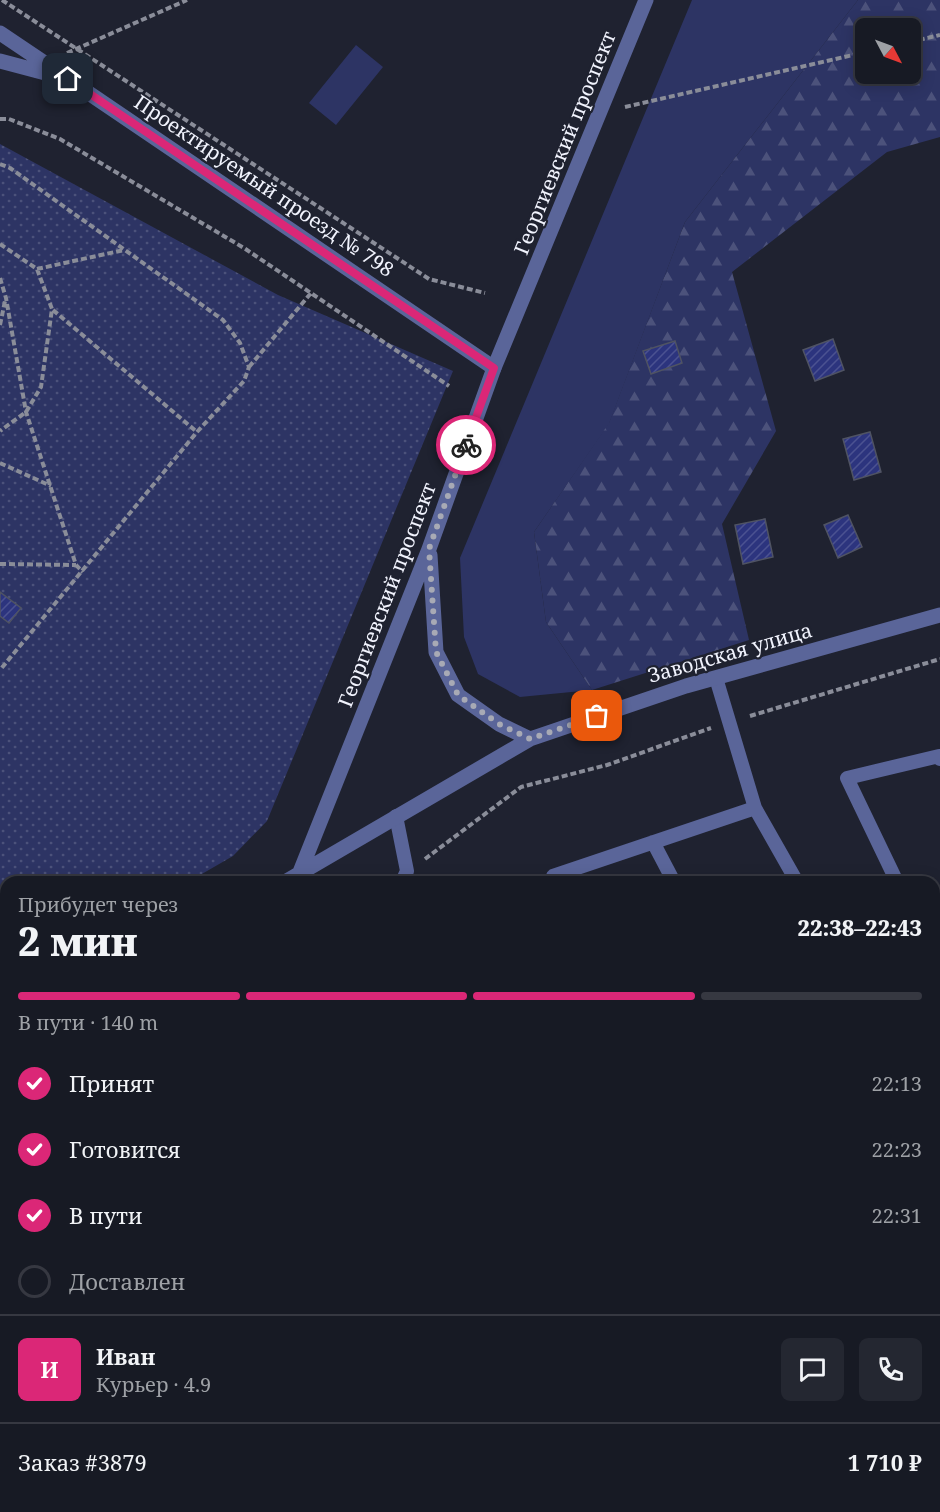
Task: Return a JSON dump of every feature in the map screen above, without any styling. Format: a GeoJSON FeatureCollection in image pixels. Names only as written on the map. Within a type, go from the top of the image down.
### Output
{"type":"FeatureCollection","features":[{"type":"Feature","properties":{"kind":"street","name":"Георгиевский проспект"},"geometry":{"type":"LineString","coordinates":[[300,872],[429,549],[494,368],[646,0]]}},
{"type":"Feature","properties":{"kind":"street"},"geometry":{"type":"LineString","coordinates":[[0,33],[68,79]]}},
{"type":"Feature","properties":{"kind":"street","name":"Проектируемый проезд № 798"},"geometry":{"type":"LineString","coordinates":[[0,61],[68,79],[494,368]]}},
{"type":"Feature","properties":{"kind":"street"},"geometry":{"type":"LineString","coordinates":[[429,549],[436,652],[458,695],[499,724],[530,739]]}},
{"type":"Feature","properties":{"kind":"street","name":"Заводская улица"},"geometry":{"type":"LineString","coordinates":[[294,876],[530,739],[716,678],[940,615]]}},
{"type":"Feature","properties":{"kind":"lane"},"geometry":{"type":"LineString","coordinates":[[716,678],[755,808],[794,876]]}},
{"type":"Feature","properties":{"kind":"lane"},"geometry":{"type":"LineString","coordinates":[[894,876],[847,778],[939,756],[940,759]]}},
{"type":"Feature","properties":{"kind":"lane"},"geometry":{"type":"LineString","coordinates":[[553,876],[755,808]]}},
{"type":"Feature","properties":{"kind":"lane"},"geometry":{"type":"LineString","coordinates":[[396,816],[404,876]]}},
{"type":"Feature","properties":{"kind":"lane"},"geometry":{"type":"LineString","coordinates":[[653,842],[671,876]]}},
{"type":"Feature","properties":{"kind":"path"},"geometry":{"type":"LineString","coordinates":[[2,0],[429,279],[484,293]]}},
{"type":"Feature","properties":{"kind":"path"},"geometry":{"type":"LineString","coordinates":[[58,56],[187,0]]}},
{"type":"Feature","properties":{"kind":"path"},"geometry":{"type":"LineString","coordinates":[[921,39],[940,35]]}},
{"type":"Feature","properties":{"kind":"path"},"geometry":{"type":"LineString","coordinates":[[601,113],[855,55]]}},
{"type":"Feature","properties":{"kind":"path"},"geometry":{"type":"LineString","coordinates":[[0,119],[9,119],[60,139],[244,248],[449,386]]}},
{"type":"Feature","properties":{"kind":"path"},"geometry":{"type":"LineString","coordinates":[[0,164],[10,168],[223,320],[240,344],[249,367]]}},
{"type":"Feature","properties":{"kind":"path"},"geometry":{"type":"LineString","coordinates":[[0,244],[37,269],[52,309],[41,387],[26,412],[0,431]]}},
{"type":"Feature","properties":{"kind":"path"},"geometry":{"type":"LineString","coordinates":[[37,269],[124,249]]}},
{"type":"Feature","properties":{"kind":"path"},"geometry":{"type":"LineString","coordinates":[[0,278],[6,298],[26,412],[76,565],[83,572]]}},
{"type":"Feature","properties":{"kind":"path"},"geometry":{"type":"LineString","coordinates":[[0,670],[197,432],[244,381],[249,367],[311,293]]}},
{"type":"Feature","properties":{"kind":"path"},"geometry":{"type":"LineString","coordinates":[[0,325],[6,298]]}},
{"type":"Feature","properties":{"kind":"path"},"geometry":{"type":"LineString","coordinates":[[52,309],[197,432]]}},
{"type":"Feature","properties":{"kind":"path"},"geometry":{"type":"LineString","coordinates":[[0,463],[52,486]]}},
{"type":"Feature","properties":{"kind":"path"},"geometry":{"type":"LineString","coordinates":[[0,564],[76,565]]}},
{"type":"Feature","properties":{"kind":"path"},"geometry":{"type":"LineString","coordinates":[[404,876],[521,787],[607,765],[729,722],[940,659]]}},
{"type":"Feature","properties":{"kind":"green space"},"geometry":{"type":"Polygon","coordinates":[[[692,0],[858,0],[685,222],[609,424],[534,532],[546,622],[592,690],[520,697],[478,674],[464,637],[460,558],[692,0]]]}},
{"type":"Feature","properties":{"kind":"green space"},"geometry":{"type":"Polygon","coordinates":[[[858,0],[940,0],[940,137],[887,152],[732,272],[776,431],[722,524],[749,640],[592,690],[546,622],[534,532],[609,423],[685,222],[858,0]]]}},
{"type":"Feature","properties":{"kind":"green space"},"geometry":{"type":"Polygon","coordinates":[[[356,45],[383,67],[336,125],[309,103],[356,45]]]}},
{"type":"Feature","properties":{"kind":"green space"},"geometry":{"type":"Polygon","coordinates":[[[0,144],[278,295],[453,371],[267,821],[233,856],[198,876],[0,876],[0,144]]]}},
{"type":"Feature","properties":{"kind":"building"},"geometry":{"type":"Polygon","coordinates":[[[833,339],[844,370],[815,381],[803,350],[833,339]]]}},
{"type":"Feature","properties":{"kind":"building"},"geometry":{"type":"Polygon","coordinates":[[[675,341],[682,363],[651,374],[643,351],[675,341]]]}},
{"type":"Feature","properties":{"kind":"building"},"geometry":{"type":"Polygon","coordinates":[[[870,432],[881,472],[854,480],[843,439],[870,432]]]}},
{"type":"Feature","properties":{"kind":"building"},"geometry":{"type":"Polygon","coordinates":[[[848,515],[862,547],[838,558],[824,525],[848,515]]]}},
{"type":"Feature","properties":{"kind":"building"},"geometry":{"type":"Polygon","coordinates":[[[765,519],[773,557],[743,564],[735,525],[765,519]]]}},
{"type":"Feature","properties":{"kind":"building"},"geometry":{"type":"Polygon","coordinates":[[[0,592],[21,608],[9,623],[0,616],[0,592]]]}},
{"type":"Feature","properties":{"kind":"way so far"},"geometry":{"type":"LineString","coordinates":[[466,445],[429,549],[436,652],[458,695],[499,724],[530,739],[597,716]]}},
{"type":"Feature","properties":{"kind":"route"},"geometry":{"type":"LineString","coordinates":[[68,79],[494,368],[466,445]]}}]}
